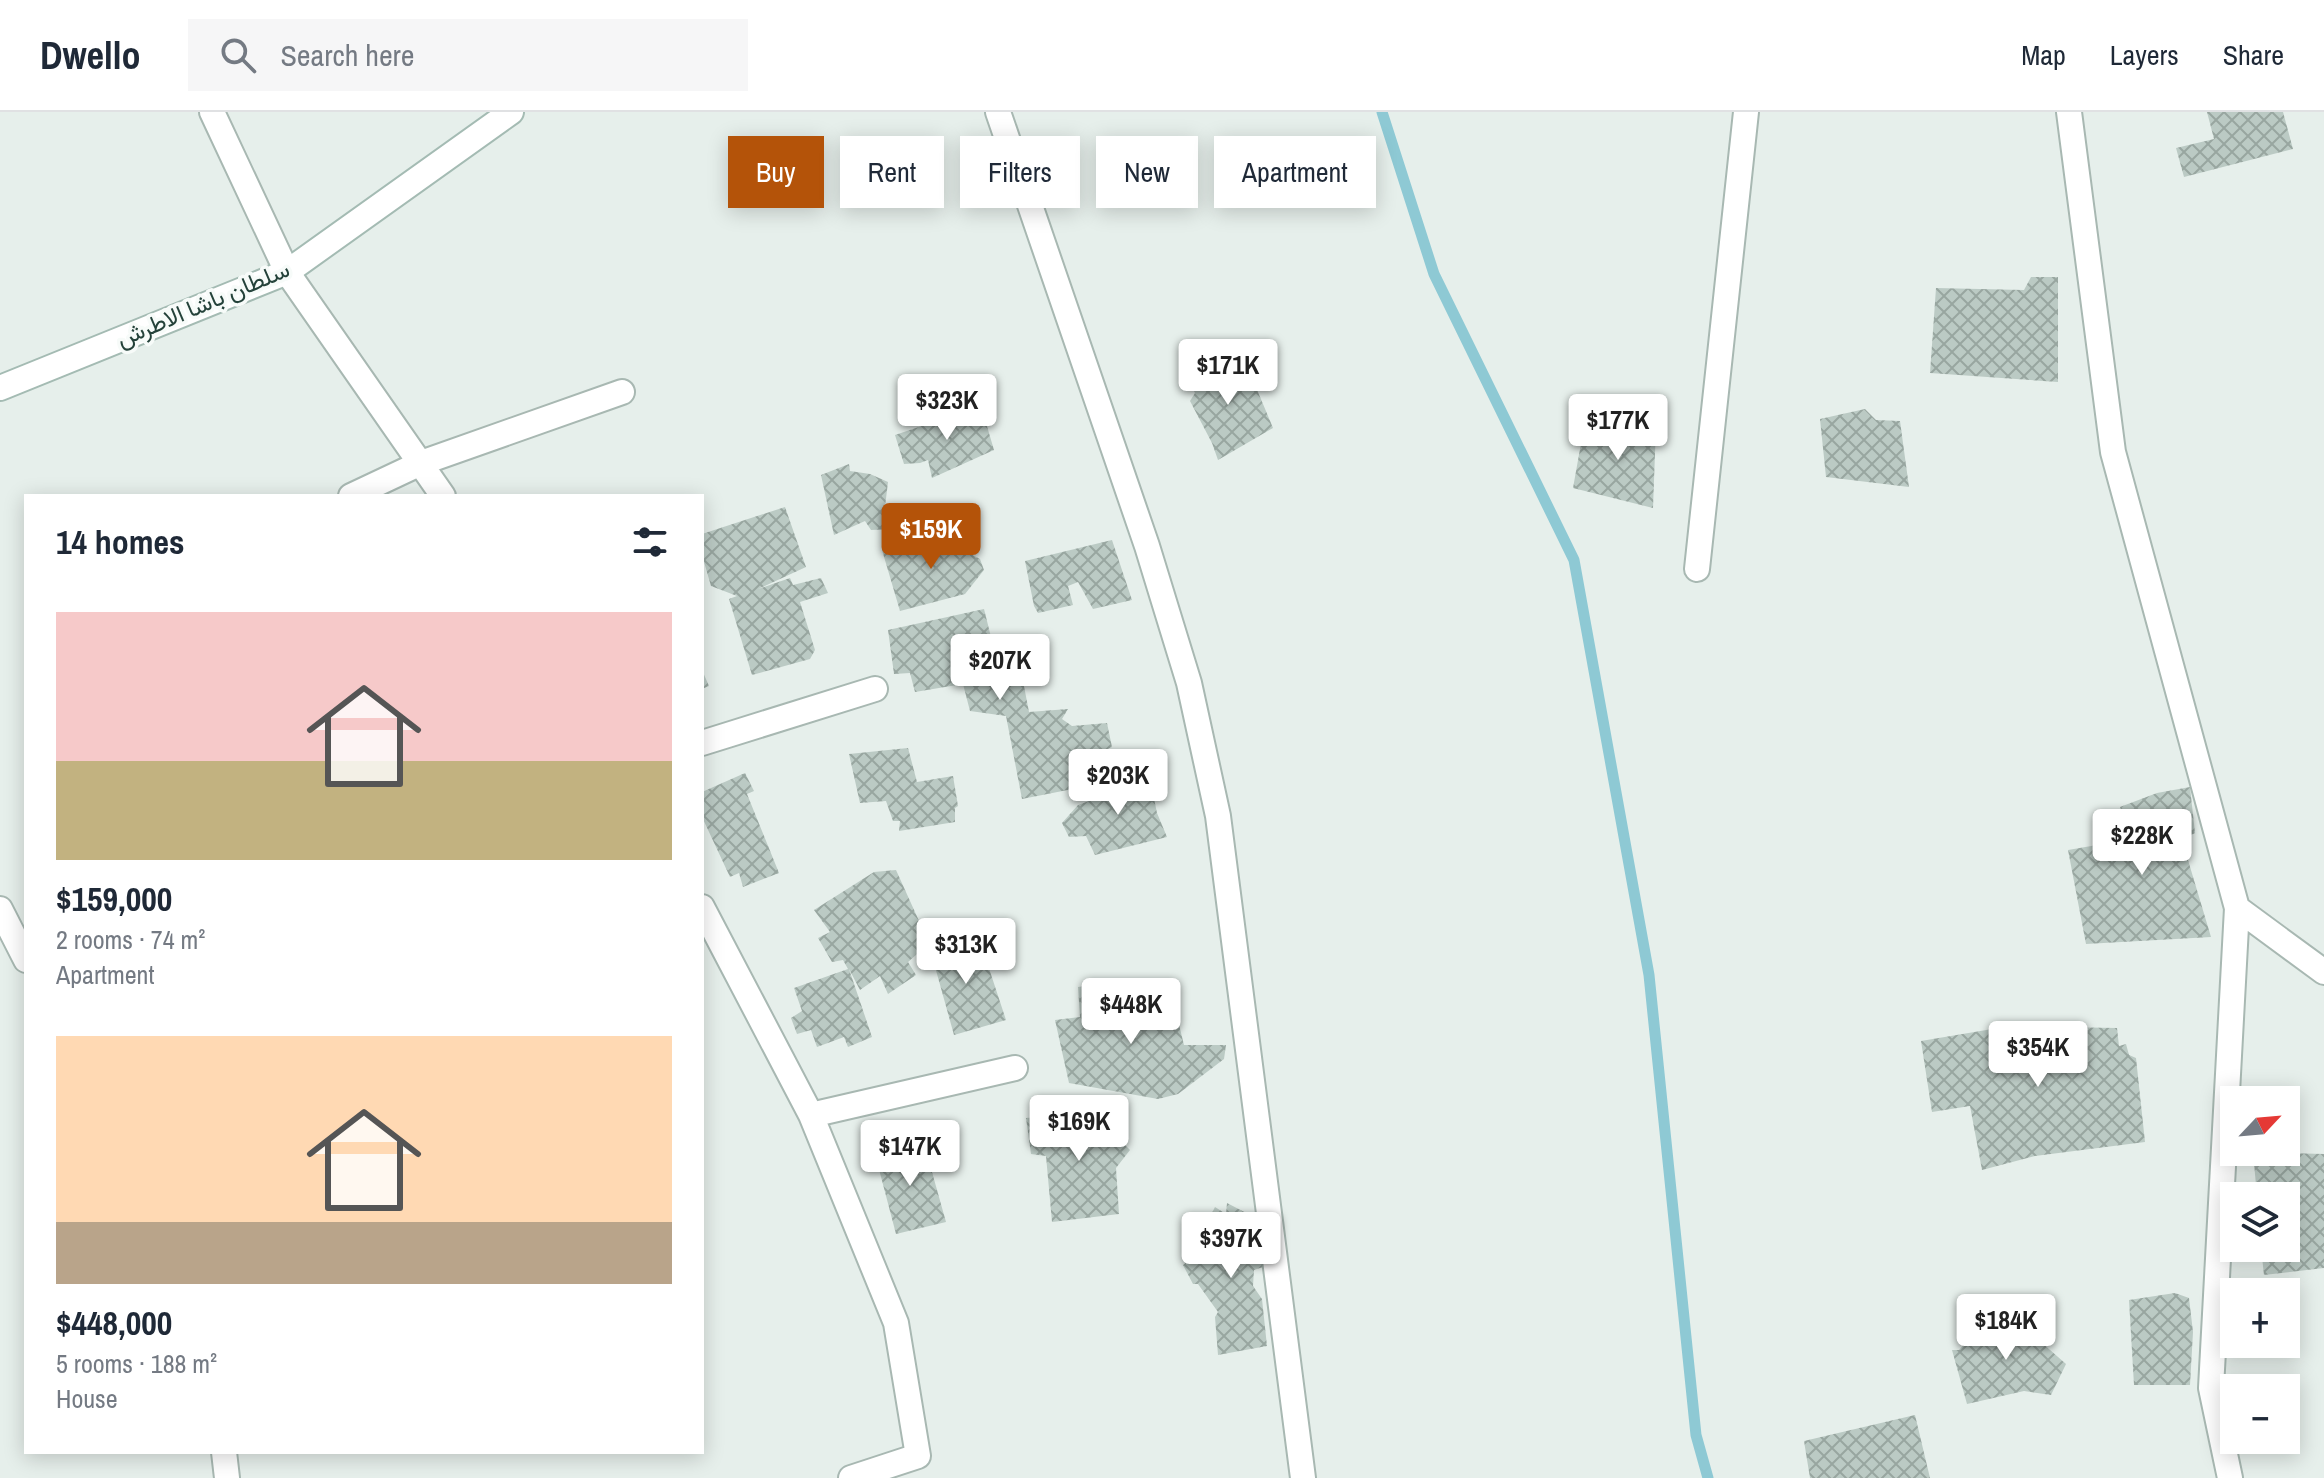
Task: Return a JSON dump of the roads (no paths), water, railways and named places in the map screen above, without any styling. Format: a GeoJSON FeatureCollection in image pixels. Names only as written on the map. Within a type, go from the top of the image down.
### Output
{"type":"FeatureCollection","features":[{"type":"Feature","properties":{"kind":"street"},"geometry":{"type":"LineString","coordinates":[[212,112],[287,272],[442,494]]}},
{"type":"Feature","properties":{"kind":"street","name":"سلطان باشا الاطرش"},"geometry":{"type":"LineString","coordinates":[[0,388],[287,272],[511,112]]}},
{"type":"Feature","properties":{"kind":"street"},"geometry":{"type":"LineString","coordinates":[[998,112],[1147,546],[1189,683],[1218,816],[1303,1478]]}},
{"type":"Feature","properties":{"kind":"street"},"geometry":{"type":"LineString","coordinates":[[1697,569],[1746,112]]}},
{"type":"Feature","properties":{"kind":"street"},"geometry":{"type":"LineString","coordinates":[[2069,112],[2113,452],[2237,908],[2211,1388],[2230,1478]]}},
{"type":"Feature","properties":{"kind":"street"},"geometry":{"type":"LineString","coordinates":[[355,494],[421,463],[622,392]]}},
{"type":"Feature","properties":{"kind":"street"},"geometry":{"type":"LineString","coordinates":[[704,742],[875,689]]}},
{"type":"Feature","properties":{"kind":"street"},"geometry":{"type":"LineString","coordinates":[[2237,908],[2324,972]]}},
{"type":"Feature","properties":{"kind":"street"},"geometry":{"type":"LineString","coordinates":[[0,909],[24,956]]}},
{"type":"Feature","properties":{"kind":"street"},"geometry":{"type":"LineString","coordinates":[[704,911],[811,1115],[896,1323],[918,1456],[851,1478]]}},
{"type":"Feature","properties":{"kind":"street"},"geometry":{"type":"LineString","coordinates":[[811,1115],[1015,1068]]}},
{"type":"Feature","properties":{"kind":"street"},"geometry":{"type":"LineString","coordinates":[[224,1454],[227,1478]]}},
{"type":"Feature","properties":{"kind":"waterway"},"geometry":{"type":"LineString","coordinates":[[1382,112],[1434,274],[1574,560],[1649,975],[1696,1435],[1708,1478]]}}]}
